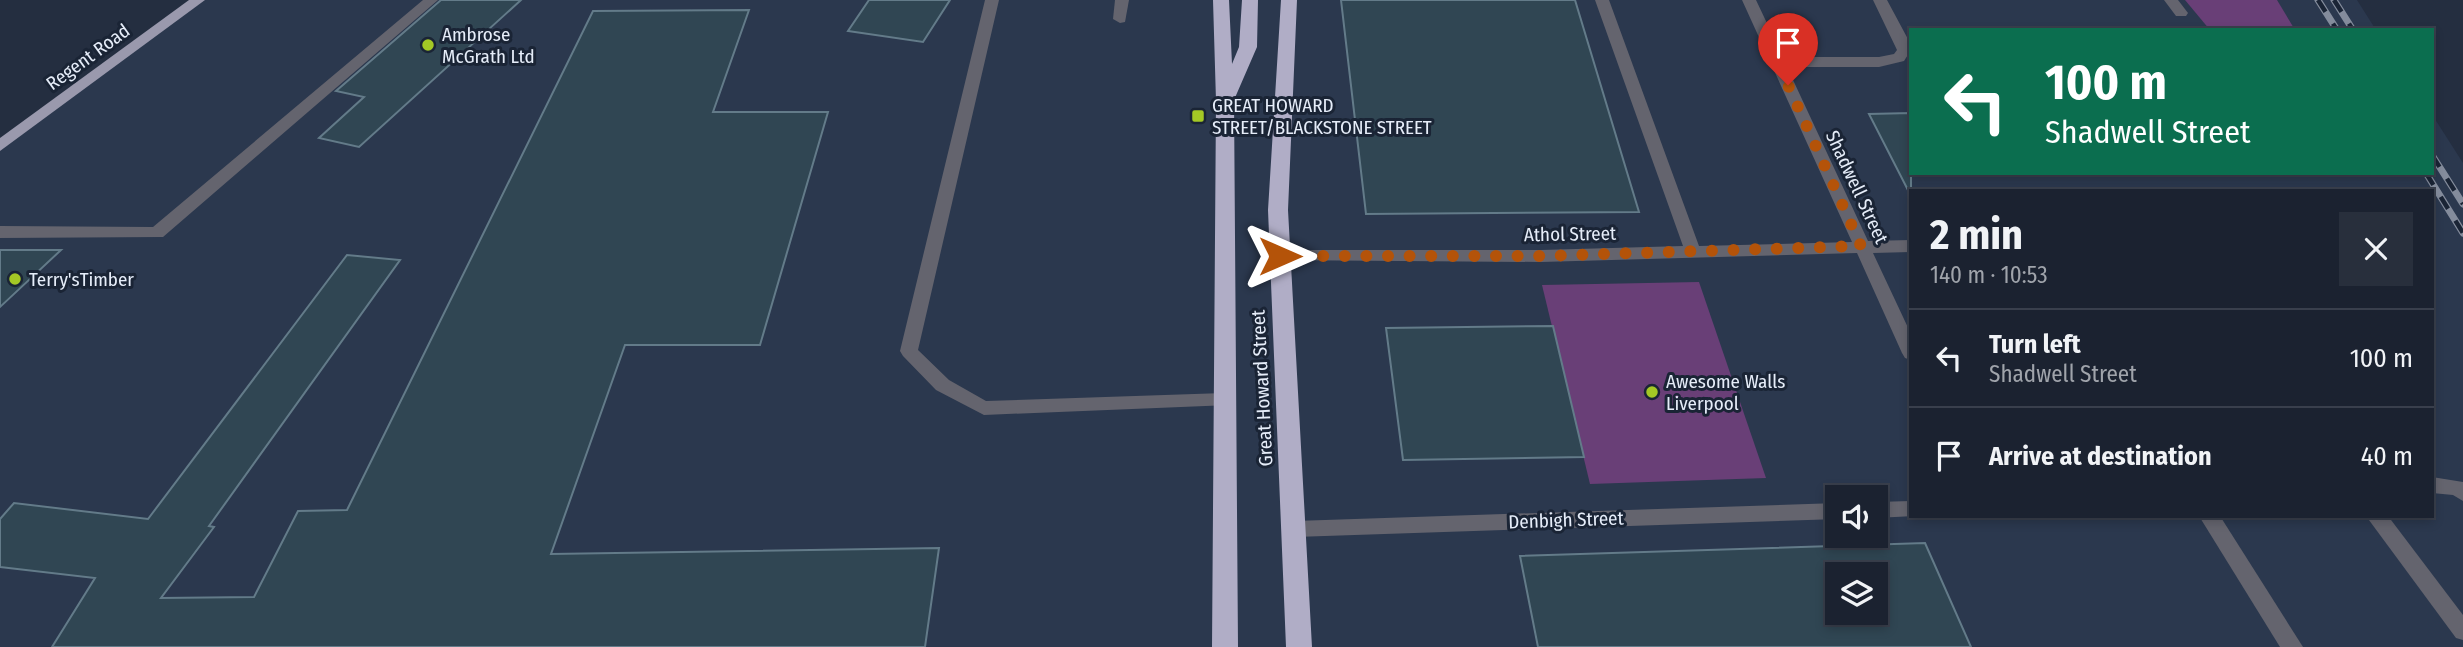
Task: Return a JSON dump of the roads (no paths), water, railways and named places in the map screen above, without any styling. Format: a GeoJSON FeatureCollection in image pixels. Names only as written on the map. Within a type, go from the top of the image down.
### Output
{"type":"FeatureCollection","features":[{"type":"Feature","properties":{"kind":"highway","name":"Great Howard Street"},"geometry":{"type":"LineString","coordinates":[[1221,0],[1225,101],[1225,647]]}},
{"type":"Feature","properties":{"kind":"highway"},"geometry":{"type":"LineString","coordinates":[[1225,101],[1248,47],[1250,0]]}},
{"type":"Feature","properties":{"kind":"highway","name":"Great Howard Street"},"geometry":{"type":"LineString","coordinates":[[1289,0],[1279,166],[1280,256],[1299,647]]}},
{"type":"Feature","properties":{"kind":"main road","name":"Regent Road"},"geometry":{"type":"LineString","coordinates":[[0,146],[198,0]]}},
{"type":"Feature","properties":{"kind":"street"},"geometry":{"type":"LineString","coordinates":[[0,232],[157,233],[431,0]]}},
{"type":"Feature","properties":{"kind":"street"},"geometry":{"type":"LineString","coordinates":[[992,0],[909,351],[926,374],[954,393],[984,408],[1224,400]]}},
{"type":"Feature","properties":{"kind":"street"},"geometry":{"type":"LineString","coordinates":[[1120,19],[1122,0]]}},
{"type":"Feature","properties":{"kind":"street"},"geometry":{"type":"LineString","coordinates":[[1602,0],[1693,251]]}},
{"type":"Feature","properties":{"kind":"street","name":"Shadwell Street"},"geometry":{"type":"LineString","coordinates":[[1749,0],[1909,349]]}},
{"type":"Feature","properties":{"kind":"street"},"geometry":{"type":"LineString","coordinates":[[1777,62],[1879,62],[1899,58],[1904,50],[1902,41],[1880,0]]}},
{"type":"Feature","properties":{"kind":"street"},"geometry":{"type":"LineString","coordinates":[[2171,0],[2181,13]]}},
{"type":"Feature","properties":{"kind":"street","name":"Athol Street"},"geometry":{"type":"LineString","coordinates":[[1280,256],[1541,256],[1909,246]]}},
{"type":"Feature","properties":{"kind":"street"},"geometry":{"type":"LineString","coordinates":[[2434,485],[2458,488],[2463,493]]}},
{"type":"Feature","properties":{"kind":"street"},"geometry":{"type":"LineString","coordinates":[[1888,510],[1909,509]]}},
{"type":"Feature","properties":{"kind":"street","name":"Denbigh Street"},"geometry":{"type":"LineString","coordinates":[[1295,530],[1825,511]]}},
{"type":"Feature","properties":{"kind":"street"},"geometry":{"type":"LineString","coordinates":[[2210,518],[2291,647]]}},
{"type":"Feature","properties":{"kind":"street"},"geometry":{"type":"LineString","coordinates":[[2378,518],[2463,631]]}},
{"type":"Feature","properties":{"kind":"railway"},"geometry":{"type":"LineString","coordinates":[[2318,0],[2336,28]]}},
{"type":"Feature","properties":{"kind":"railway"},"geometry":{"type":"LineString","coordinates":[[2334,0],[2352,28]]}},
{"type":"Feature","properties":{"kind":"railway"},"geometry":{"type":"LineString","coordinates":[[2434,158],[2463,204]]}},
{"type":"Feature","properties":{"kind":"railway"},"geometry":{"type":"LineString","coordinates":[[2427,175],[2463,233]]}},
{"type":"Feature","properties":{"kind":"place","name":"Ambrose McGrath Ltd"},"geometry":{"type":"Point","coordinates":[428,45]}},
{"type":"Feature","properties":{"kind":"place","name":"GREAT HOWARD STREET/BLACKSTONE STREET"},"geometry":{"type":"Point","coordinates":[1198,116]}},
{"type":"Feature","properties":{"kind":"place","name":"Terry'sTimber"},"geometry":{"type":"Point","coordinates":[15,279]}},
{"type":"Feature","properties":{"kind":"place","name":"Awesome Walls Liverpool"},"geometry":{"type":"Point","coordinates":[1652,392]}}]}
